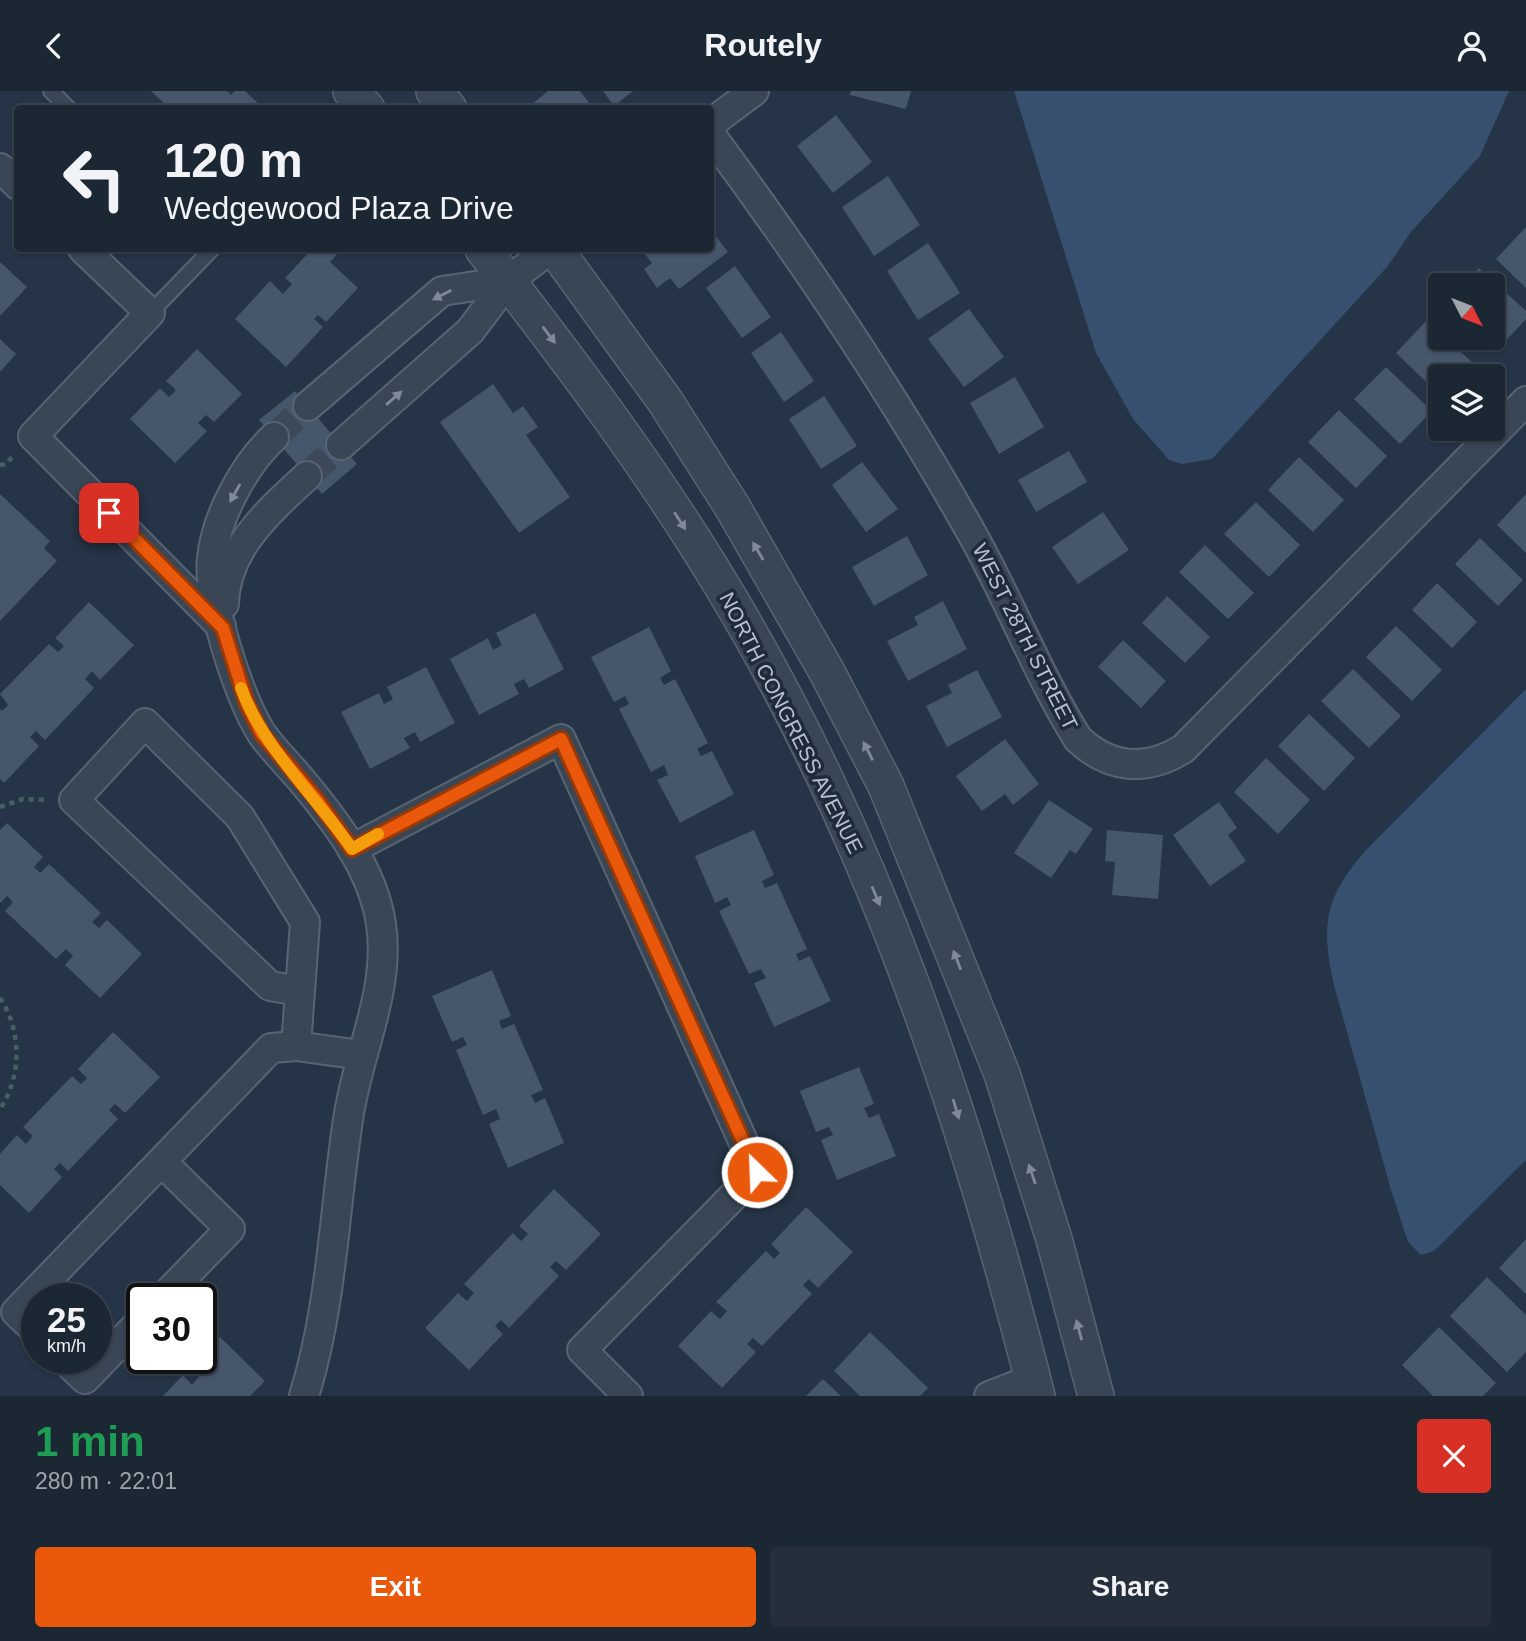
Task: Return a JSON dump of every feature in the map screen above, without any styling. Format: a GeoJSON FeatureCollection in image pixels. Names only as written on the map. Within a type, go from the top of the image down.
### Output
{"type":"FeatureCollection","features":[{"type":"Feature","properties":{"kind":"street"},"geometry":{"type":"LineString","coordinates":[[351,91],[363,105]]}},
{"type":"Feature","properties":{"kind":"street"},"geometry":{"type":"LineString","coordinates":[[434,91],[446,105]]}},
{"type":"Feature","properties":{"kind":"street"},"geometry":{"type":"LineString","coordinates":[[714,121],[754,91]]}},
{"type":"Feature","properties":{"kind":"street","name":"WEST 28TH STREET"},"geometry":{"type":"LineString","coordinates":[[714,139],[795,250],[922,446],[973,535],[1078,739],[1092,752],[1109,761],[1130,766],[1149,765],[1183,749],[1526,401]]}},
{"type":"Feature","properties":{"kind":"street"},"geometry":{"type":"LineString","coordinates":[[0,168],[14,181]]}},
{"type":"Feature","properties":{"kind":"street"},"geometry":{"type":"LineString","coordinates":[[86,252],[149,313],[33,436],[223,628]]}},
{"type":"Feature","properties":{"kind":"street","name":"NORTH CONGRESS AVENUE"},"geometry":{"type":"LineString","coordinates":[[484,252],[648,470],[723,587],[843,817],[895,939],[952,1095],[1035,1388]]}},
{"type":"Feature","properties":{"kind":"street"},"geometry":{"type":"LineString","coordinates":[[341,445],[470,331],[508,281],[546,252]]}},
{"type":"Feature","properties":{"kind":"street"},"geometry":{"type":"LineString","coordinates":[[557,252],[665,401],[733,508],[827,672],[886,786],[1002,1074],[1054,1239],[1096,1396]]}},
{"type":"Feature","properties":{"kind":"street"},"geometry":{"type":"LineString","coordinates":[[308,406],[442,291],[508,281]]}},
{"type":"Feature","properties":{"kind":"street"},"geometry":{"type":"LineString","coordinates":[[274,437],[243,480],[217,535],[211,576],[223,628],[243,693],[262,734],[313,795],[352,849],[377,899],[384,954],[376,1008],[361,1055],[348,1118],[332,1267],[304,1396]]}},
{"type":"Feature","properties":{"kind":"street"},"geometry":{"type":"LineString","coordinates":[[223,628],[224,594],[230,569],[240,549],[259,523],[307,476]]}},
{"type":"Feature","properties":{"kind":"street"},"geometry":{"type":"LineString","coordinates":[[296,1046],[305,922],[240,817],[145,723],[74,800],[270,986],[299,991]]}},
{"type":"Feature","properties":{"kind":"street"},"geometry":{"type":"LineString","coordinates":[[352,849],[561,739],[757,1172],[582,1350],[628,1396]]}},
{"type":"Feature","properties":{"kind":"street"},"geometry":{"type":"LineString","coordinates":[[44,1283],[271,1048],[296,1046],[361,1055]]}},
{"type":"Feature","properties":{"kind":"street"},"geometry":{"type":"LineString","coordinates":[[162,1162],[230,1229],[178,1283]]}},
{"type":"Feature","properties":{"kind":"street"},"geometry":{"type":"LineString","coordinates":[[112,1351],[126,1337]]}},
{"type":"Feature","properties":{"kind":"street"},"geometry":{"type":"LineString","coordinates":[[989,1396],[1035,1388]]}},
{"type":"Feature","properties":{"kind":"lane"},"geometry":{"type":"LineString","coordinates":[[51,91],[65,105]]}},
{"type":"Feature","properties":{"kind":"lane"},"geometry":{"type":"LineString","coordinates":[[149,313],[209,252]]}},
{"type":"Feature","properties":{"kind":"path"},"geometry":{"type":"LineString","coordinates":[[0,807],[23,799],[74,800]]}},
{"type":"Feature","properties":{"kind":"path"},"geometry":{"type":"LineString","coordinates":[[0,998],[11,1015],[18,1053],[8,1097],[0,1109]]}},
{"type":"Feature","properties":{"kind":"water"},"geometry":{"type":"Polygon","coordinates":[[[1014,91],[1509,91],[1480,156],[1411,232],[1387,267],[1212,459],[1182,464],[1169,460],[1133,419],[1096,353],[1014,91]]]}},
{"type":"Feature","properties":{"kind":"water"},"geometry":{"type":"Polygon","coordinates":[[[1526,689],[1526,1160],[1434,1251],[1421,1255],[1408,1242],[1391,1190],[1334,985],[1327,927],[1335,896],[1368,848],[1526,689]]]}},
{"type":"Feature","properties":{"kind":"building"},"geometry":{"type":"Polygon","coordinates":[[[151,91],[227,91],[231,95],[235,91],[245,91],[260,105],[166,105],[151,91]]]}},
{"type":"Feature","properties":{"kind":"building"},"geometry":{"type":"Polygon","coordinates":[[[548,91],[580,91],[591,105],[531,105],[548,91]]]}},
{"type":"Feature","properties":{"kind":"building"},"geometry":{"type":"Polygon","coordinates":[[[603,91],[633,91],[615,105],[603,91]]]}},
{"type":"Feature","properties":{"kind":"building"},"geometry":{"type":"Polygon","coordinates":[[[851,91],[911,91],[906,109],[850,95],[851,91]]]}},
{"type":"Feature","properties":{"kind":"building"},"geometry":{"type":"Polygon","coordinates":[[[836,115],[872,162],[833,193],[797,146],[836,115]]]}},
{"type":"Feature","properties":{"kind":"building"},"geometry":{"type":"Polygon","coordinates":[[[888,176],[920,225],[874,256],[842,207],[888,176]]]}},
{"type":"Feature","properties":{"kind":"building"},"geometry":{"type":"Polygon","coordinates":[[[1526,227],[1526,288],[1496,259],[1526,227]]]}},
{"type":"Feature","properties":{"kind":"building"},"geometry":{"type":"Polygon","coordinates":[[[714,234],[728,252],[679,289],[670,278],[657,288],[644,269],[652,263],[643,252],[714,252],[714,234]]]}},
{"type":"Feature","properties":{"kind":"building"},"geometry":{"type":"Polygon","coordinates":[[[928,243],[960,293],[918,320],[887,271],[928,243]]]}},
{"type":"Feature","properties":{"kind":"building"},"geometry":{"type":"Polygon","coordinates":[[[309,252],[339,252],[330,262],[358,288],[326,322],[318,315],[314,319],[323,327],[286,367],[235,319],[270,281],[283,294],[292,284],[285,278],[309,252]]]}},
{"type":"Feature","properties":{"kind":"building"},"geometry":{"type":"Polygon","coordinates":[[[0,262],[27,287],[0,316],[0,262]]]}},
{"type":"Feature","properties":{"kind":"building"},"geometry":{"type":"Polygon","coordinates":[[[735,266],[771,317],[742,338],[706,288],[735,266]]]}},
{"type":"Feature","properties":{"kind":"building"},"geometry":{"type":"Polygon","coordinates":[[[1505,292],[1526,311],[1526,319],[1505,342],[1505,292]]]}},
{"type":"Feature","properties":{"kind":"building"},"geometry":{"type":"Polygon","coordinates":[[[969,309],[1004,357],[964,387],[928,339],[969,309]]]}},
{"type":"Feature","properties":{"kind":"building"},"geometry":{"type":"Polygon","coordinates":[[[1427,320],[1428,350],[1459,350],[1474,364],[1428,364],[1428,384],[1396,353],[1427,320]]]}},
{"type":"Feature","properties":{"kind":"building"},"geometry":{"type":"Polygon","coordinates":[[[781,332],[814,381],[784,402],[751,353],[781,332]]]}},
{"type":"Feature","properties":{"kind":"building"},"geometry":{"type":"Polygon","coordinates":[[[0,339],[16,354],[0,372],[0,339]]]}},
{"type":"Feature","properties":{"kind":"building"},"geometry":{"type":"Polygon","coordinates":[[[197,349],[242,394],[214,422],[206,415],[198,423],[207,431],[175,463],[130,419],[160,388],[169,397],[176,390],[166,381],[197,349]]]}},
{"type":"Feature","properties":{"kind":"building"},"geometry":{"type":"Polygon","coordinates":[[[1386,367],[1428,407],[1428,415],[1400,444],[1354,399],[1386,367]]]}},
{"type":"Feature","properties":{"kind":"building"},"geometry":{"type":"Polygon","coordinates":[[[1015,377],[1044,427],[999,454],[970,403],[1015,377]]]}},
{"type":"Feature","properties":{"kind":"building"},"geometry":{"type":"Polygon","coordinates":[[[493,384],[513,413],[523,406],[538,427],[526,435],[570,497],[519,533],[440,422],[493,384]]]}},
{"type":"Feature","properties":{"kind":"building"},"geometry":{"type":"Polygon","coordinates":[[[295,391],[357,464],[322,494],[259,420],[295,391]]]}},
{"type":"Feature","properties":{"kind":"building"},"geometry":{"type":"Polygon","coordinates":[[[824,396],[857,446],[821,469],[789,419],[824,396]]]}},
{"type":"Feature","properties":{"kind":"building"},"geometry":{"type":"Polygon","coordinates":[[[1339,410],[1387,456],[1356,488],[1308,442],[1339,410]]]}},
{"type":"Feature","properties":{"kind":"building"},"geometry":{"type":"Polygon","coordinates":[[[1069,451],[1087,482],[1036,512],[1018,480],[1069,451]]]}},
{"type":"Feature","properties":{"kind":"building"},"geometry":{"type":"Polygon","coordinates":[[[1299,457],[1344,500],[1313,532],[1268,490],[1299,457]]]}},
{"type":"Feature","properties":{"kind":"building"},"geometry":{"type":"Polygon","coordinates":[[[862,462],[898,509],[866,532],[832,485],[862,462]]]}},
{"type":"Feature","properties":{"kind":"building"},"geometry":{"type":"Polygon","coordinates":[[[0,494],[50,541],[44,548],[57,561],[0,621],[0,494]]]}},
{"type":"Feature","properties":{"kind":"building"},"geometry":{"type":"Polygon","coordinates":[[[1526,494],[1526,553],[1497,525],[1526,494]]]}},
{"type":"Feature","properties":{"kind":"building"},"geometry":{"type":"Polygon","coordinates":[[[1256,502],[1300,545],[1269,577],[1224,534],[1256,502]]]}},
{"type":"Feature","properties":{"kind":"building"},"geometry":{"type":"Polygon","coordinates":[[[1103,512],[1129,550],[1078,584],[1052,547],[1103,512]]]}},
{"type":"Feature","properties":{"kind":"building"},"geometry":{"type":"Polygon","coordinates":[[[907,536],[928,575],[874,606],[852,567],[907,536]]]}},
{"type":"Feature","properties":{"kind":"building"},"geometry":{"type":"Polygon","coordinates":[[[1480,538],[1523,580],[1498,606],[1455,564],[1480,538]]]}},
{"type":"Feature","properties":{"kind":"building"},"geometry":{"type":"Polygon","coordinates":[[[1205,545],[1254,593],[1228,619],[1179,572],[1205,545]]]}},
{"type":"Feature","properties":{"kind":"building"},"geometry":{"type":"Polygon","coordinates":[[[1437,583],[1477,622],[1452,648],[1412,610],[1437,583]]]}},
{"type":"Feature","properties":{"kind":"building"},"geometry":{"type":"Polygon","coordinates":[[[1167,596],[1210,637],[1185,663],[1142,623],[1167,596]]]}},
{"type":"Feature","properties":{"kind":"building"},"geometry":{"type":"Polygon","coordinates":[[[943,601],[967,649],[908,681],[887,641],[918,625],[914,617],[943,601]]]}},
{"type":"Feature","properties":{"kind":"building"},"geometry":{"type":"Polygon","coordinates":[[[89,602],[134,645],[100,680],[92,671],[85,679],[94,688],[45,740],[36,731],[30,737],[39,746],[4,783],[0,779],[0,709],[2,711],[8,705],[0,694],[49,644],[58,652],[64,646],[55,638],[89,602]]]}},
{"type":"Feature","properties":{"kind":"building"},"geometry":{"type":"Polygon","coordinates":[[[535,613],[564,669],[529,688],[524,679],[514,684],[519,694],[479,715],[450,659],[488,638],[493,650],[502,645],[496,633],[535,613]]]}},
{"type":"Feature","properties":{"kind":"building"},"geometry":{"type":"Polygon","coordinates":[[[1396,626],[1442,670],[1412,701],[1366,657],[1396,626]]]}},
{"type":"Feature","properties":{"kind":"building"},"geometry":{"type":"Polygon","coordinates":[[[649,627],[671,671],[660,678],[664,685],[675,679],[708,743],[697,749],[701,756],[712,751],[734,794],[680,823],[657,780],[668,775],[664,765],[651,772],[619,709],[629,704],[625,696],[614,702],[591,657],[649,627]]]}},
{"type":"Feature","properties":{"kind":"building"},"geometry":{"type":"Polygon","coordinates":[[[1123,640],[1166,681],[1141,708],[1098,667],[1123,640]]]}},
{"type":"Feature","properties":{"kind":"building"},"geometry":{"type":"Polygon","coordinates":[[[426,667],[455,723],[420,742],[415,732],[404,738],[410,748],[370,769],[341,712],[379,693],[384,704],[393,699],[387,687],[426,667]]]}},
{"type":"Feature","properties":{"kind":"building"},"geometry":{"type":"Polygon","coordinates":[[[1353,669],[1401,716],[1369,748],[1321,701],[1353,669]]]}},
{"type":"Feature","properties":{"kind":"building"},"geometry":{"type":"Polygon","coordinates":[[[977,670],[1002,717],[947,747],[926,706],[952,693],[948,685],[977,670]]]}},
{"type":"Feature","properties":{"kind":"building"},"geometry":{"type":"Polygon","coordinates":[[[1309,714],[1355,758],[1324,791],[1278,746],[1309,714]]]}},
{"type":"Feature","properties":{"kind":"building"},"geometry":{"type":"Polygon","coordinates":[[[1005,739],[1039,784],[1013,805],[1005,794],[982,811],[956,776],[1005,739]]]}},
{"type":"Feature","properties":{"kind":"building"},"geometry":{"type":"Polygon","coordinates":[[[1266,758],[1310,800],[1278,834],[1234,792],[1266,758]]]}},
{"type":"Feature","properties":{"kind":"building"},"geometry":{"type":"Polygon","coordinates":[[[1049,800],[1093,829],[1076,854],[1070,850],[1051,878],[1014,853],[1049,800]]]}},
{"type":"Feature","properties":{"kind":"building"},"geometry":{"type":"Polygon","coordinates":[[[1219,802],[1237,828],[1228,835],[1246,861],[1210,886],[1173,835],[1219,802]]]}},
{"type":"Feature","properties":{"kind":"building"},"geometry":{"type":"Polygon","coordinates":[[[7,823],[43,857],[34,867],[40,873],[49,864],[101,913],[92,922],[99,928],[107,920],[142,954],[100,998],[65,965],[73,956],[66,949],[56,959],[5,911],[13,902],[7,896],[0,903],[0,830],[7,823]]]}},
{"type":"Feature","properties":{"kind":"building"},"geometry":{"type":"Polygon","coordinates":[[[754,830],[774,875],[762,881],[765,888],[777,883],[807,949],[796,954],[799,961],[810,956],[831,1001],[774,1027],[754,983],[766,978],[761,969],[749,974],[719,911],[731,905],[727,897],[715,903],[695,856],[754,830]]]}},
{"type":"Feature","properties":{"kind":"building"},"geometry":{"type":"Polygon","coordinates":[[[1107,830],[1163,835],[1158,899],[1112,895],[1115,862],[1105,861],[1107,830]]]}},
{"type":"Feature","properties":{"kind":"building"},"geometry":{"type":"Polygon","coordinates":[[[492,970],[511,1016],[499,1021],[502,1029],[514,1024],[543,1090],[531,1095],[535,1103],[545,1098],[564,1143],[508,1168],[489,1124],[500,1119],[496,1109],[483,1115],[456,1050],[467,1045],[463,1037],[452,1042],[432,996],[492,970]]]}},
{"type":"Feature","properties":{"kind":"building"},"geometry":{"type":"Polygon","coordinates":[[[113,1032],[160,1077],[125,1113],[115,1104],[109,1110],[118,1119],[68,1171],[60,1163],[54,1169],[62,1177],[29,1213],[0,1185],[0,1154],[17,1135],[26,1144],[33,1136],[23,1127],[72,1076],[81,1084],[87,1078],[78,1069],[113,1032]]]}},
{"type":"Feature","properties":{"kind":"building"},"geometry":{"type":"Polygon","coordinates":[[[859,1067],[874,1104],[864,1108],[869,1118],[879,1114],[896,1156],[837,1180],[821,1140],[833,1135],[829,1127],[816,1132],[800,1091],[859,1067]]]}},
{"type":"Feature","properties":{"kind":"building"},"geometry":{"type":"Polygon","coordinates":[[[554,1189],[601,1234],[566,1270],[556,1261],[550,1267],[559,1276],[509,1328],[501,1320],[495,1326],[503,1334],[469,1370],[425,1328],[458,1293],[467,1301],[474,1293],[464,1284],[513,1233],[521,1241],[528,1234],[519,1226],[554,1189]]]}},
{"type":"Feature","properties":{"kind":"building"},"geometry":{"type":"Polygon","coordinates":[[[806,1207],[853,1252],[818,1288],[809,1279],[803,1285],[812,1294],[762,1346],[753,1338],[747,1344],[756,1352],[722,1388],[678,1346],[711,1311],[720,1319],[727,1311],[716,1302],[766,1251],[774,1259],[780,1253],[771,1244],[806,1207]]]}},
{"type":"Feature","properties":{"kind":"building"},"geometry":{"type":"Polygon","coordinates":[[[1526,1239],[1526,1294],[1499,1268],[1526,1239]]]}},
{"type":"Feature","properties":{"kind":"building"},"geometry":{"type":"Polygon","coordinates":[[[1487,1277],[1526,1315],[1526,1352],[1507,1372],[1450,1316],[1487,1277]]]}},
{"type":"Feature","properties":{"kind":"building"},"geometry":{"type":"Polygon","coordinates":[[[1439,1327],[1496,1383],[1483,1396],[1433,1396],[1402,1365],[1439,1327]]]}},
{"type":"Feature","properties":{"kind":"building"},"geometry":{"type":"Polygon","coordinates":[[[870,1332],[928,1388],[920,1396],[860,1396],[834,1371],[870,1332]]]}},
{"type":"Feature","properties":{"kind":"building"},"geometry":{"type":"Polygon","coordinates":[[[220,1337],[265,1381],[250,1396],[163,1396],[183,1375],[192,1385],[199,1377],[196,1374],[217,1374],[217,1340],[220,1337]]]}},
{"type":"Feature","properties":{"kind":"building"},"geometry":{"type":"Polygon","coordinates":[[[823,1379],[841,1396],[806,1396],[823,1379]]]}},
{"type":"Feature","properties":{"kind":"tunnel"},"geometry":{"type":"LineString","coordinates":[[274,437],[308,406]]}},
{"type":"Feature","properties":{"kind":"tunnel"},"geometry":{"type":"LineString","coordinates":[[307,476],[341,445]]}},
{"type":"Feature","properties":{"kind":"slow traffic"},"geometry":{"type":"LineString","coordinates":[[241,688],[262,734],[317,800],[352,849],[378,834]]}},
{"type":"Feature","properties":{"kind":"route"},"geometry":{"type":"LineString","coordinates":[[109,513],[223,628],[247,704],[262,734],[317,800],[352,849],[561,739],[757,1172]]}}]}
